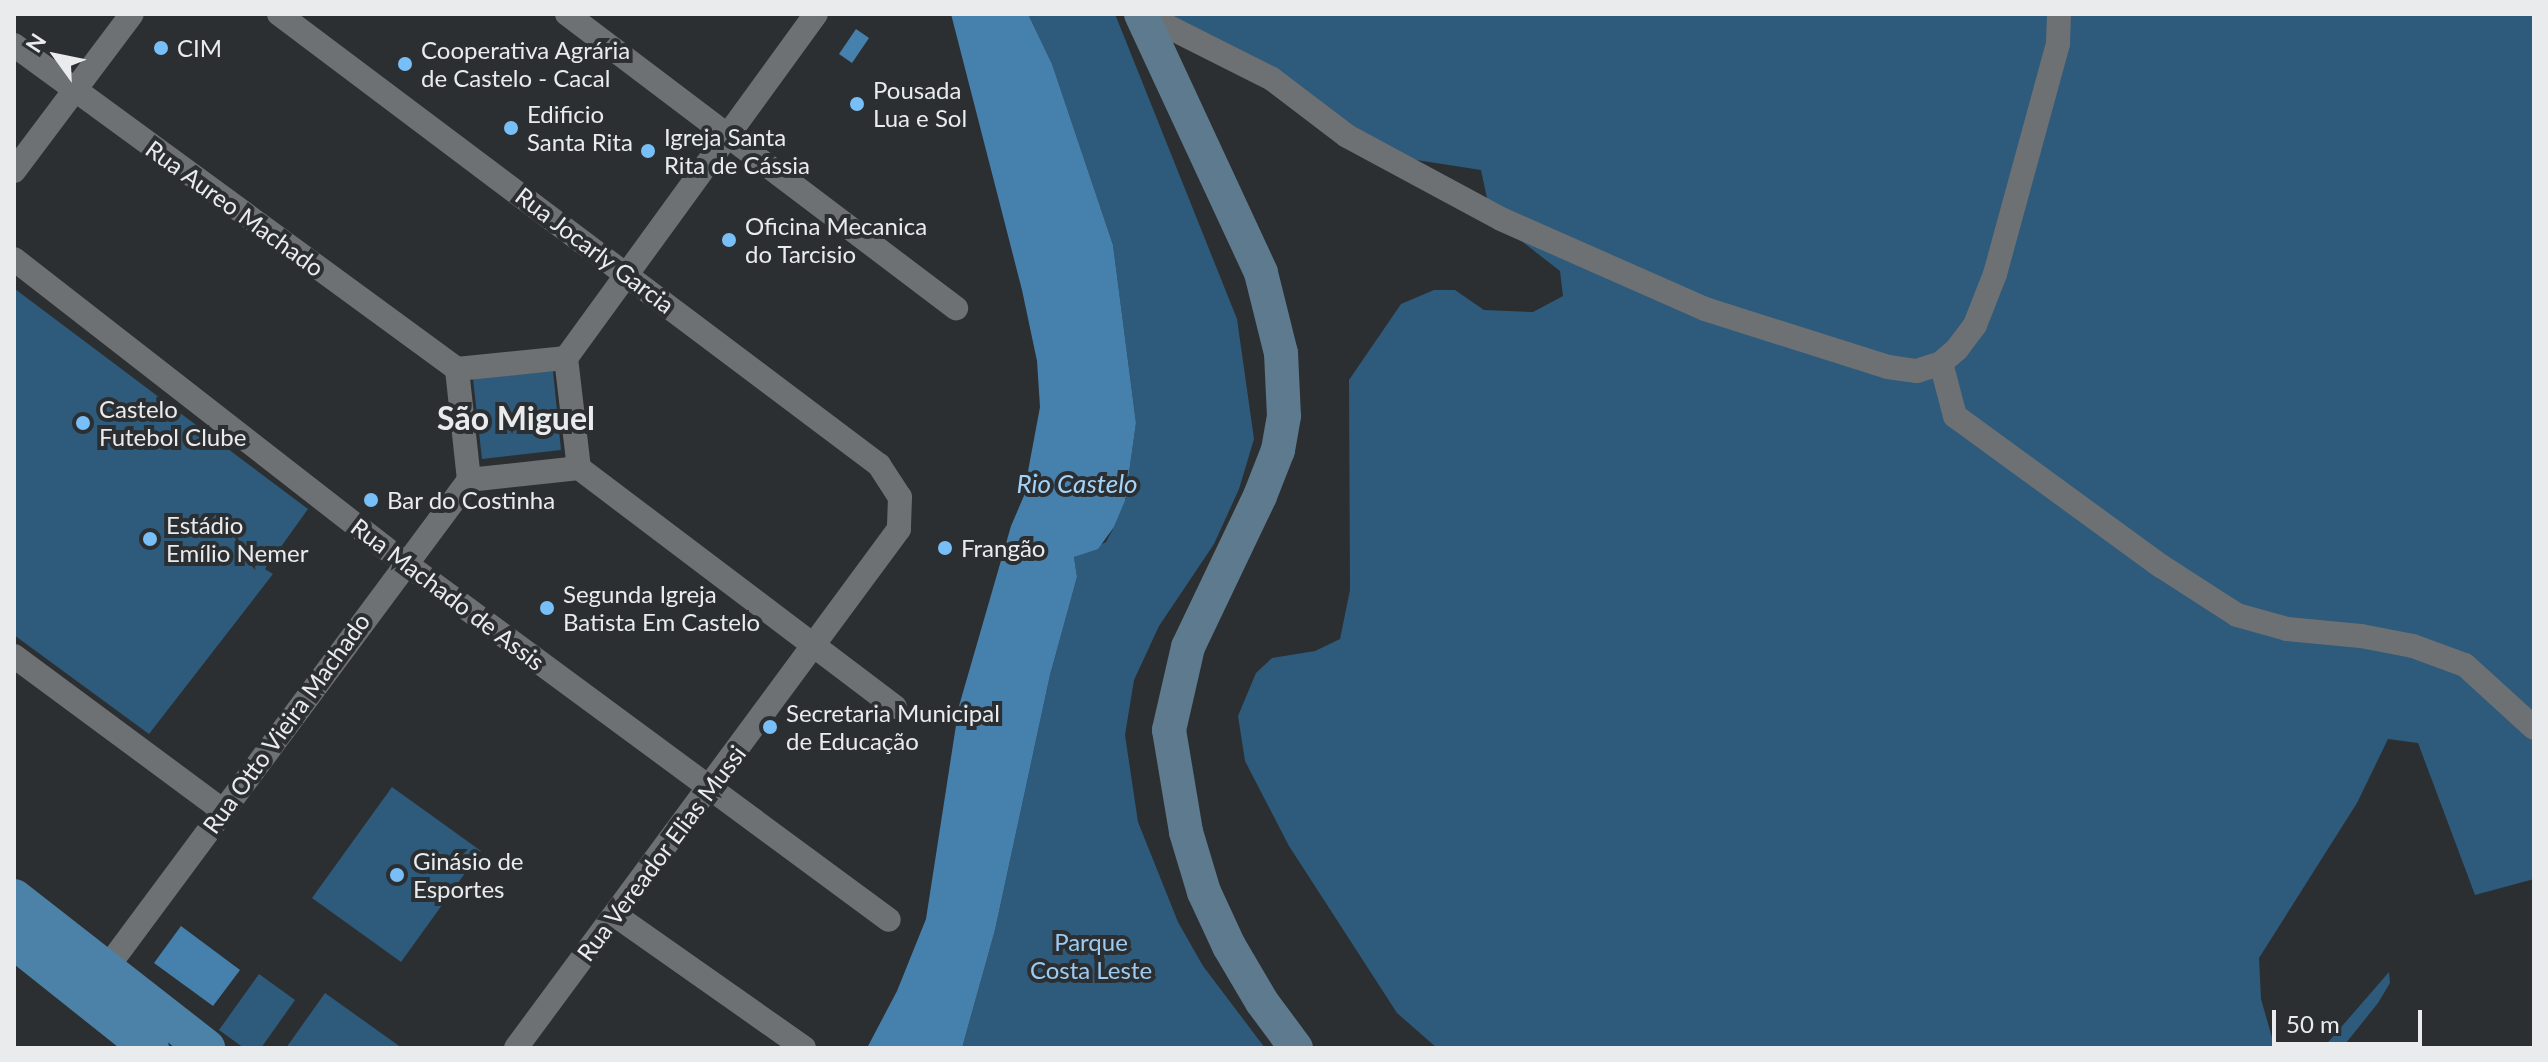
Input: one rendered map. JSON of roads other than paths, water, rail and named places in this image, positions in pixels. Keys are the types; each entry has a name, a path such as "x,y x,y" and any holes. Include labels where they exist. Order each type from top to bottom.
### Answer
{"main road":[{"path":"1142,14 1261,273 1281,353 1284,416 1278,450 1260,496 1188,647 1169,730 1186,832 1204,892 1229,946 1262,1002 1296,1048"},
{"path":"14,898 206,1048"},
{"path":"17,945 150,1048"}],"street":[{"path":"14,171 132,14"},
{"name":"Rua Jocarly Garcia","path":"279,14 879,465 900,497"},
{"path":"567,14 593,22 729,136 956,308"},
{"path":"579,468 566,358 816,14"},
{"path":"1142,14 1272,79 1347,136 1460,200 1616,272 1762,329 1888,367 1917,371 1941,363 1957,349 1975,325 1995,274 2058,43 2059,14"},
{"name":"Rua Aureo Machado","path":"14,45 457,369"},
{"name":"Rua Machado de Assis","path":"14,259 405,563 889,920"},
{"path":"566,358 457,369 469,480 579,468 895,707"},
{"path":"1941,363 1955,416 2161,566 2237,615 2287,629 2361,636 2413,646 2465,665 2534,728"},
{"name":"Rua Otto Vieira Machado","path":"106,969 469,480"},
{"name":"Rua Vereador Elias Mussi","path":"516,1048 899,529 900,497"},
{"path":"14,656 222,810"},
{"path":"615,915 804,1048"}],"water":[{"name":"Rio Castelo","path":"951,14 1028,14 1052,64 1113,245 1136,423 1125,501 1114,527 1098,549 1074,557 1077,577 1050,675 995,930 962,1048 867,1048 897,991 926,919 959,706 1011,526 1023,498 1040,407 1037,361 1022,290"},
{"path":"856,29 869,38 852,63 839,54"},
{"path":"181,926 240,970 213,1006 154,963"}],"place":[{"name":"CIM","path":"161,48"},
{"name":"Cooperativa Agrária de Castelo - Cacal","path":"405,64"},
{"name":"Pousada Lua e Sol","path":"857,104"},
{"name":"Edificio Santa Rita","path":"511,128"},
{"name":"Igreja Santa Rita de Cássia","path":"648,151"},
{"name":"Oficina Mecanica do Tarcisio","path":"729,240"},
{"name":"Castelo Futebol Clube","path":"83,423"},
{"name":"Bar do Costinha","path":"371,500"},
{"name":"Estádio Emílio Nemer","path":"150,539"},
{"name":"Frangão","path":"945,548"},
{"name":"Segunda Igreja Batista Em Castelo","path":"547,608"},
{"name":"Secretaria Municipal de Educação","path":"770,727"},
{"name":"Ginásio de Esportes","path":"397,875"}],"district":[{"name":"São Miguel","path":"516,418"}],"park label":[{"name":"Parque Costa Leste","path":"1091,956"}]}
